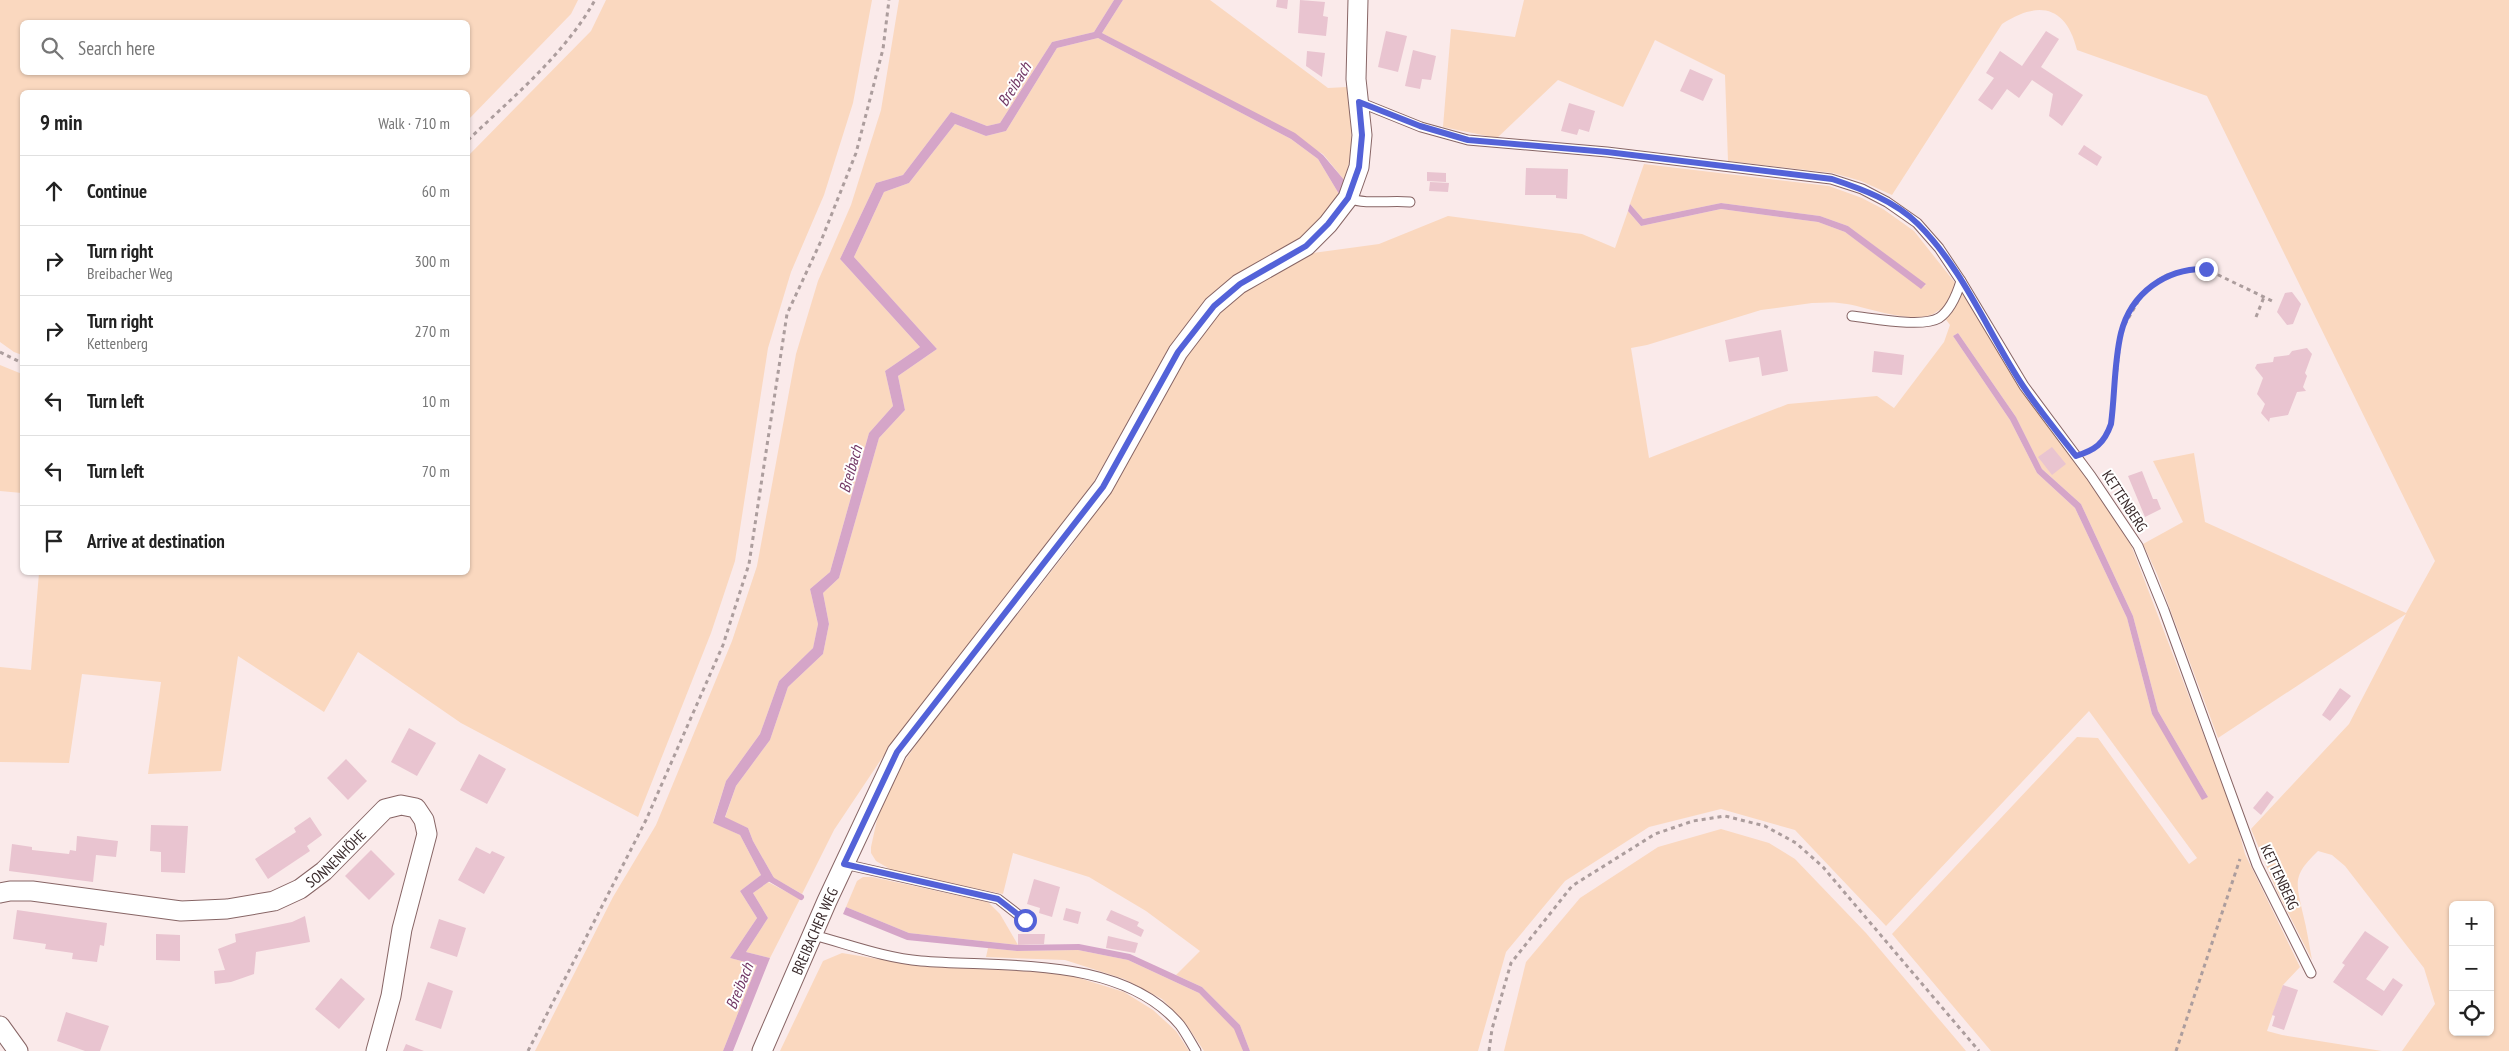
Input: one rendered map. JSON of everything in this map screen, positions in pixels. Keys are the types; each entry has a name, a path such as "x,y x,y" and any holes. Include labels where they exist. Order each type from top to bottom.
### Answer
{"street":[{"name":"BREIBACHER WEG","path":"762,1051 776,1014 897,752 1103,487 1178,352 1214,306 1240,284 1306,246 1328,224 1348,198 1359,167 1362,135 1356,31 1358,0"},
{"name":"SONNENHÖHE","path":"0,893 10,891 32,892 181,911 227,909 274,901 300,889 324,872 385,809 401,804 416,808 424,820 427,834 402,929 391,996 376,1051"},
{"path":"0,1026 18,1051"}],"lane":[{"name":"KETTENBERG","path":"1359,102 1420,126 1468,140 1607,152 1832,179 1862,189 1888,202 1917,223 1939,248 2024,386 2092,476 2138,546 2168,619 2257,865 2311,973"},
{"path":"1348,198 1355,201 1390,200 1410,202"},
{"path":"1852,316 1913,322 1938,318 1954,301 1961,281"},
{"path":"844,864 998,899 1025,920"},
{"path":"813,934 888,955 920,961 1080,972 1138,992 1158,1005 1180,1025 1196,1051"}],"path":[{"path":"470,138 542,67 581,24 594,0"},
{"path":"528,1051 646,820 723,644 749,564 787,314 821,241 856,153 883,49 889,0"},
{"path":"2076,456 2096,448 2107,435 2111,424 2121,331 2139,300 2155,282 2168,275 2191,269 2206,269 2272,301"},
{"path":"2256,317 2264,297"},
{"path":"0,352 20,362"},
{"path":"1489,1051 1492,1029 1511,963 1572,886 1655,834 1693,821 1726,816 1765,826 1796,843 1822,867 1979,1051"},
{"path":"2176,1051 2247,837"}],"shaded area":[{"path":"0,0 578,0 571,14 470,118 470,90 20,90 20,354 0,342"},
{"path":"606,0 872,0 853,103 824,195 791,272 768,348 735,561 711,633 638,817 461,723 358,652 324,712 238,656 221,771 148,774 161,682 82,674 69,763 0,762 0,667 31,670 39,575 470,575 470,154 591,31"},
{"path":"899,0 1114,0 1094,32 1052,42 1000,123 987,126 951,112 903,175 876,183 840,259 920,347 885,371 893,406 869,433 830,572 810,589 818,624 813,648 779,681 760,734 726,781 713,822 740,835 761,875 740,891 757,918 730,958 757,965 723,1051 535,1051 613,897 656,825 732,641 757,566 796,354 818,281 851,205 881,110"},
{"path":"1114,0 1123,0 1102,33 1295,133 1323,155 1345,181 1339,194 1318,159 1291,139 1098,38 1057,48 1006,131 986,136 955,124 909,183 884,192 854,257 937,349 898,376 905,410 879,438 839,578 823,593 829,624 823,654 788,687 770,740 736,786 725,817 748,828 753,841 774,878 753,893 768,918 746,952 770,958 733,1051 723,1051 757,965 730,958 757,918 740,891 761,875 740,835 713,823 726,781 760,734 779,681 813,648 818,624 810,589 830,572 869,433 893,406 885,371 920,347 840,259 876,183 903,175 951,112 987,126 1000,123 1052,42 1094,32"},
{"path":"1123,0 1210,0 1328,88 1347,87 1351,134 1350,157 1345,181 1323,154 1102,33"},
{"path":"1524,0 2509,0 2509,1051 2402,1051 2435,1004 2424,968 2345,866 2332,855 2318,851 2304,867 2298,880 2312,960 2276,889 2251,829 2349,724 2406,614 2218,738 2157,574 2143,544 2183,522 2153,461 2194,453 2205,522 2406,613 2435,561 2207,96 2077,50 2066,24 2058,16 2049,12 2039,10 2015,16 2002,24 1892,195 1861,181 1833,173 1728,161 1725,75 1655,40 1623,107 1558,80 1497,138 1443,127 1451,29 1515,37"},
{"path":"1098,38 1291,139 1318,159 1339,194 1321,220 1301,239 1171,349 1093,483 882,758 834,830 802,894 774,878 753,841 748,828 725,818 736,786 770,740 788,687 823,654 829,624 823,593 839,578 879,438 905,410 898,376 937,349 854,257 884,192 909,183 955,124 986,136 1006,131 1057,48"},
{"path":"1644,164 1829,186 1862,198 1883,209 1914,231 1964,294 2020,388 2087,478 2131,545 2235,817 2245,854 2300,967 2283,985 2267,1031 2382,1051 1991,1051 1892,934 2077,737 2098,738 2189,864 2197,858 2089,711 1886,926 1795,830 1721,809 1649,827 1565,881 1506,952 1478,1051 1250,1051 1240,1025 1202,987 1176,975 1200,951 1146,911 1089,877 1013,853 1003,894 895,872 876,861 871,853 871,847 880,806 899,769 922,736 1072,545 1109,491 1183,357 1222,310 1242,291 1313,253 1379,244 1448,216 1582,234 1615,248 1628,211 1641,226 1721,209 1818,222 1845,232 1921,288 1926,285 1848,226 1820,216 1721,203 1643,219 1630,204","holes":["1812,303 1839,303 1905,317 1930,315 1939,310 1950,325 1944,342 1894,408 1877,396 1788,404 1649,458 1631,348 1647,345 1761,310","1958,333 2016,417 2042,469 2081,504 2133,616 2158,711 2208,797 2152,714 2127,618 2075,508 2037,473 2010,420 1953,336"]},
{"path":"1721,203 1820,216 1848,226 1926,284 1921,289 1845,232 1818,222 1721,209 1641,226 1628,211 1630,204 1643,219"},
{"path":"1958,333 2016,417 2042,469 2081,504 2133,616 2158,711 2208,797 2202,800 2152,714 2127,618 2075,508 2037,473 2010,420 1953,336"},
{"path":"0,365 20,373 20,493 0,491"},
{"path":"1721,829 1769,843 1795,859 1866,933 1966,1051 1504,1051 1526,962 1580,898 1658,847"},
{"path":"863,877 872,877 988,902 1000,914 1018,945 909,933 846,907 857,881"},
{"path":"768,882 800,899 770,958 746,952 768,918 753,893"},
{"path":"846,907 909,933 1018,945 1079,944 1130,954 1202,987 1240,1025 1250,1051 1243,1051 1234,1029 1199,993 1128,960 1078,950 1017,951 907,940 843,914"},
{"path":"988,948 1017,951 1078,950 1128,960 1199,993 1235,1029 1243,1051 1204,1051 1186,1024 1162,999 1124,979 1065,960 986,957"},
{"path":"842,953 920,966 1063,973 1124,992 1153,1010 1176,1031 1189,1051 780,1051 823,961"}],"building":[{"path":"1277,0 1288,0 1287,9 1276,7"},
{"path":"1300,0 1325,2 1323,16 1328,17 1326,36 1298,33"},
{"path":"1386,31 1407,36 1398,72 1378,67"},
{"path":"2046,31 2059,39 2041,67 2083,95 2062,126 2049,116 2053,94 2032,80 2019,98 2007,89 1992,110 1978,100 1994,78 1986,73 2000,51 2022,66"},
{"path":"1413,50 1436,56 1431,80 1422,79 1420,89 1405,86"},
{"path":"1307,51 1325,53 1322,77 1306,66"},
{"path":"1690,69 1713,79 1703,101 1680,91"},
{"path":"1569,103 1595,111 1589,132 1579,129 1577,135 1561,131"},
{"path":"2084,145 2102,157 2097,166 2078,154"},
{"path":"1526,168 1568,169 1567,199 1556,198 1556,195 1525,195"},
{"path":"1427,172 1446,173 1446,182 1427,181"},
{"path":"1430,182 1449,183 1448,192 1429,191"},
{"path":"2292,292 2301,304 2293,324 2287,325 2277,312 2285,293"},
{"path":"1781,330 1788,371 1762,376 1759,357 1729,362 1725,340"},
{"path":"2307,348 2312,354 2305,373 2307,376 2303,387 2306,391 2297,392 2288,415 2270,418 2269,422 2261,413 2265,404 2257,394 2263,378 2255,368 2257,364 2273,362 2274,357 2289,355 2292,351"},
{"path":"1874,351 1904,355 1902,375 1872,372"},
{"path":"2052,447 2066,464 2052,475 2038,457"},
{"path":"2142,471 2153,499 2157,499 2161,509 2145,517 2128,476"},
{"path":"2340,688 2351,696 2330,721 2322,715"},
{"path":"409,728 436,743 417,776 391,762"},
{"path":"479,754 506,769 487,804 460,790"},
{"path":"346,759 367,781 348,800 327,778"},
{"path":"2267,791 2274,797 2261,815 2253,808"},
{"path":"310,817 322,835 307,846 310,851 268,879 255,859 296,832 294,828"},
{"path":"151,825 188,826 185,873 161,872 161,852 150,851"},
{"path":"77,836 118,841 116,857 96,855 93,882 9,871 12,844 32,847 32,850 69,854 70,850 76,851"},
{"path":"476,847 490,854 492,851 505,857 484,894 458,880"},
{"path":"371,850 395,874 369,900 345,876"},
{"path":"1034,879 1060,887 1052,917 1039,913 1040,908 1027,904"},
{"path":"1066,908 1081,912 1078,924 1063,920"},
{"path":"17,910 107,923 104,946 100,945 97,962 72,959 73,953 45,949 46,944 13,939"},
{"path":"1111,910 1139,922 1137,926 1144,930 1141,937 1106,920"},
{"path":"305,916 310,942 256,952 254,974 231,982 215,984 214,971 225,970 218,949 236,942 235,934 292,922"},
{"path":"439,919 466,928 457,957 430,948"},
{"path":"2365,931 2389,947 2366,979 2384,991 2393,978 2403,985 2382,1016 2333,982 2345,965 2342,963"},
{"path":"156,934 180,935 180,961 156,960"},
{"path":"1018,934 1045,934 1044,944 1018,945"},
{"path":"1108,936 1138,943 1135,953 1106,948"},
{"path":"341,978 365,999 339,1029 315,1009"},
{"path":"428,982 453,991 441,1029 415,1020"},
{"path":"2283,985 2298,990 2284,1030 2272,1026 2275,1016 2272,1015"},
{"path":"66,1012 109,1026 100,1051 85,1051 57,1041"},
{"path":"406,1044 424,1051 403,1051"}],"waterway":[{"path":"767,877 801,897"}],"route":[{"path":"1025,920 998,899 844,864 897,752 1103,487 1178,352 1214,306 1240,284 1306,246 1328,224 1348,198 1359,167 1362,135 1359,102 1420,126 1468,140 1495,144 1607,152 1832,179 1862,189 1888,202 1917,223 1939,248 2024,386 2076,456 2096,448 2107,435 2113,410 2117,355 2121,331 2130,312 2143,293 2155,282 2168,275 2191,269 2206,269"}],"water label":[{"name":"Breibach","path":"1014,84"},
{"name":"Breibach","path":"850,469"},
{"name":"Breibach","path":"739,986"}]}
